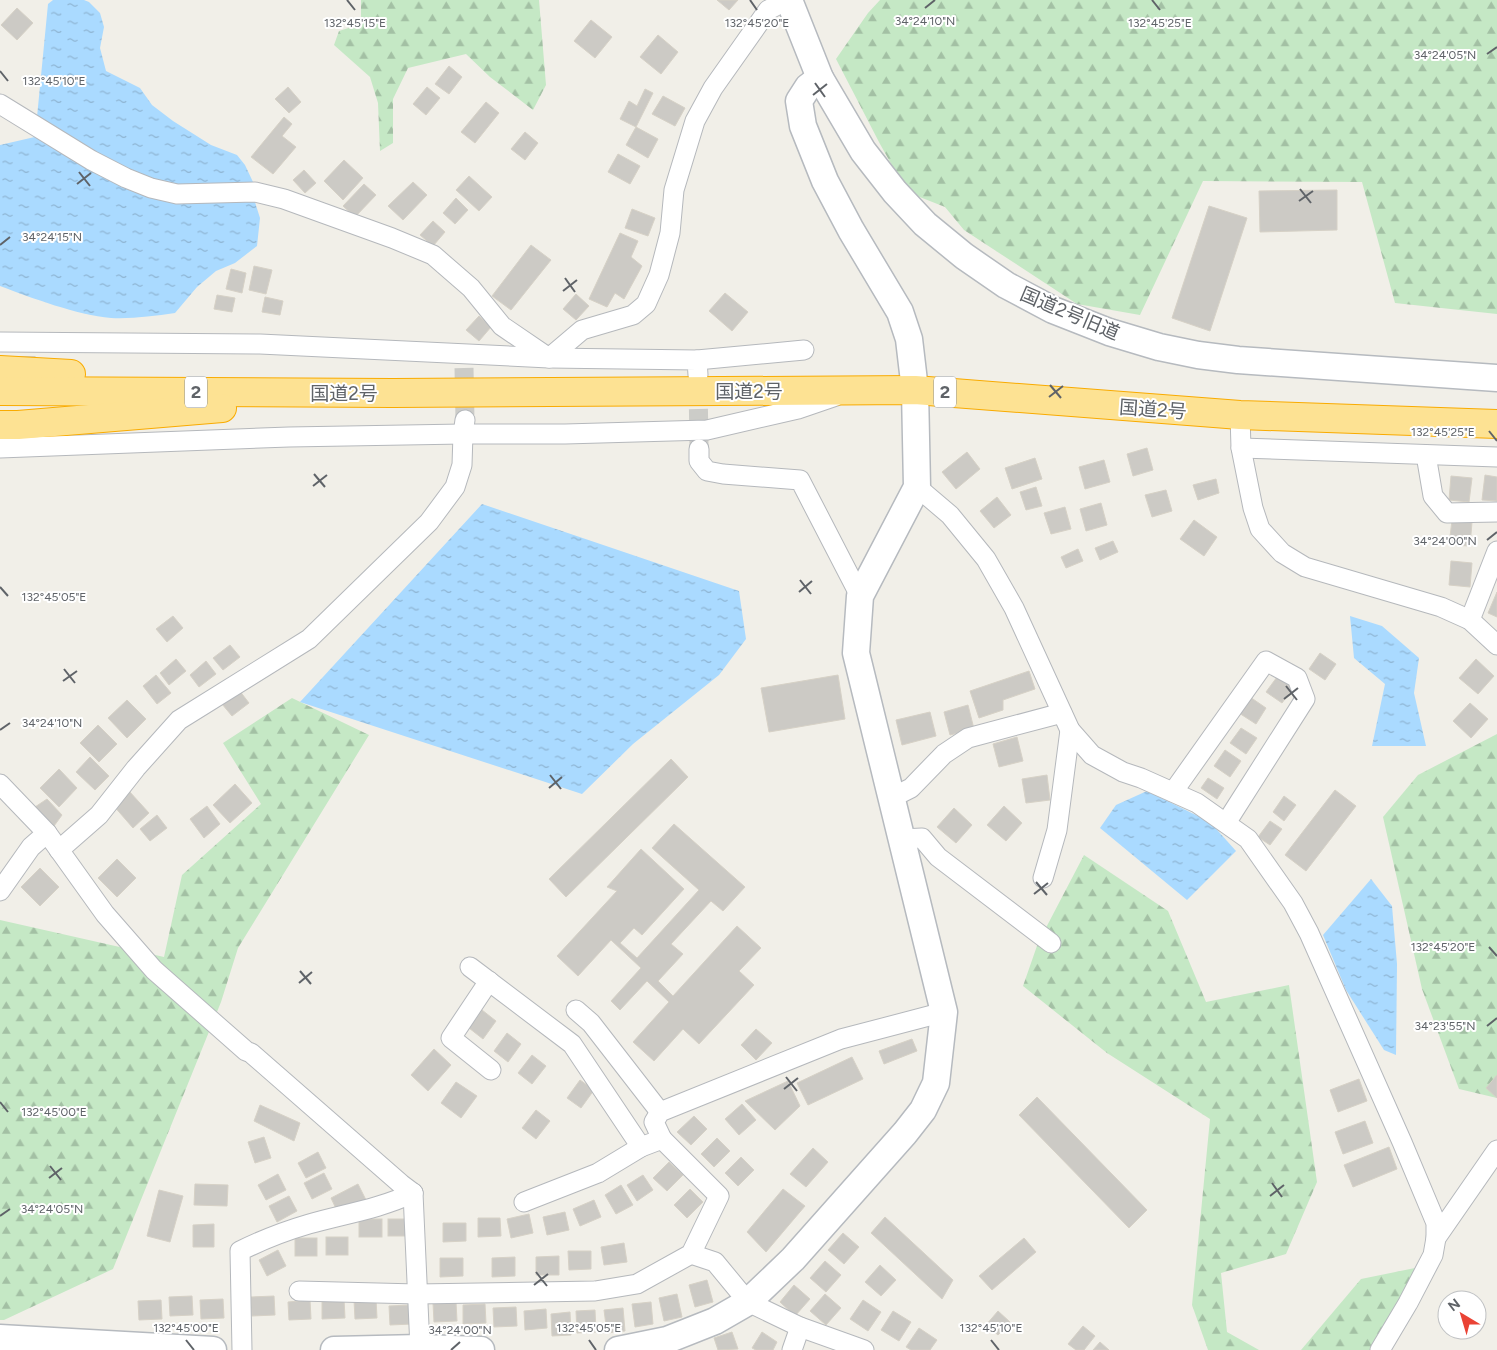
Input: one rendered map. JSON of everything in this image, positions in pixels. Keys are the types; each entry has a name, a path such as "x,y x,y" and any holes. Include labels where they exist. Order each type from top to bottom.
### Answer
{"highway":[{"path":"0,370 151,379 188,392"},
{"name":"国道2号","path":"0,391 393,393 915,390 1240,415 1497,424"},
{"path":"0,425 18,426 393,393"}],"street":[{"name":"国道2号旧道","path":"788,0 820,78 863,151 895,192 925,224 964,256 1006,285 1053,310 1109,332 1198,356 1497,378"},
{"path":"549,358 582,330 633,315 646,304 659,275 670,233 674,190 695,122 713,88 768,10 788,0"},
{"path":"618,1350 667,1340 715,1321 748,1302 793,1259 906,1134 923,1110 936,1083 944,1012 856,653 860,596 917,487 915,390 909,339 900,312 851,230 825,180 803,126 799,101 808,87 820,78"},
{"path":"0,104 91,160 126,178 151,188 178,194 255,192 284,199 433,255 471,288 502,326 549,358"},
{"path":"0,342 26,349 260,344 464,361 549,358 698,367 804,350"},
{"path":"0,448 26,441 289,437 464,427 565,434 706,430 798,409 849,391"},
{"path":"1240,415 1241,448 1253,508 1260,529 1282,553 1305,567 1441,607 1470,620 1497,644"},
{"path":"60,850 99,815 136,768 179,720 309,639 429,522 455,487 462,465 464,427"},
{"path":"1241,448 1497,457"},
{"path":"699,449 700,460 706,472 800,480 860,596"},
{"path":"1426,455 1433,496 1446,513 1497,512"},
{"path":"917,487 950,515 986,559 1014,608 1070,730 1092,755 1123,772 1198,802 1248,839 1293,902 1310,933 1436,1223 1433,1254 1408,1304 1380,1350"},
{"path":"1470,620 1497,552"},
{"path":"1173,792 1266,661 1297,678 1306,699 1226,823"},
{"path":"891,798 911,788 944,754 968,738 1062,713"},
{"path":"1043,878 1057,830 1070,730"},
{"path":"0,784 47,833 105,914 154,970 401,1184 413,1192"},
{"path":"0,891 31,847 47,833"},
{"path":"902,839 922,838 938,857 1051,943"},
{"path":"470,967 572,1044 641,1147"},
{"path":"489,981 450,1038 491,1070"},
{"path":"576,1010 591,1023 660,1112"},
{"path":"299,1291 417,1294 595,1291 637,1284 691,1254 719,1196 662,1139 654,1122 660,1112 841,1039 944,1012"},
{"path":"524,1202 598,1172 641,1147 662,1139"},
{"path":"1436,1238 1497,1150"},
{"path":"413,1192 420,1348"},
{"path":"242,1350 240,1251 270,1236 308,1224 367,1211 413,1192"},
{"path":"691,1254 715,1262 748,1302 800,1327 864,1350"},
{"path":"792,1350 800,1327"},
{"path":"7,1342 212,1350"},
{"path":"334,1350 420,1348 480,1350"}],"green space":[{"path":"361,0 539,0 546,85 533,110 490,77 466,54 408,68 393,99 393,143 380,151 378,103 370,77 334,45 339,31 361,24"},
{"path":"880,0 1497,0 1497,314 1395,303 1362,182 1203,181 1140,315 1077,304 964,230 945,207 907,192 836,59 868,13"},
{"path":"292,698 369,735 238,948 221,1002 113,1269 4,1320 0,1320 0,920 164,957 182,875 261,804 223,743"},
{"path":"1497,734 1497,1098 1459,1089 1422,989 1383,817 1418,775"},
{"path":"1084,855 1168,911 1206,1002 1289,985 1317,1182 1286,1254 1221,1273 1227,1332 1259,1350 1208,1350 1192,1305 1210,1119 1107,1053 1023,986 1038,943"},
{"path":"1415,1268 1377,1350 1301,1350 1361,1279"}],"water":[{"path":"53,0 84,0 89,2 100,13 104,27 100,48 106,71 140,88 152,105 173,121 211,145 237,155 245,165 253,182 180,186 143,178 105,160 37,117 48,4"},
{"path":"39,136 159,196 211,203 254,199 260,218 257,246 235,263 216,271 197,287 175,313 127,318 98,316 55,305 0,286 0,145"},
{"path":"482,504 739,591 746,639 719,675 633,744 582,794 300,702"},
{"path":"1350,616 1382,626 1419,658 1414,693 1426,746 1372,746 1385,684 1354,658"},
{"path":"1147,791 1210,822 1236,851 1187,900 1100,828 1116,805"},
{"path":"1371,879 1392,906 1397,964 1396,1055 1384,1050 1346,990 1323,935"}],"building":[{"path":"717,0 738,0 729,10"},
{"path":"17,8 33,23 17,40 1,25"},
{"path":"591,20 612,37 595,58 574,41"},
{"path":"658,35 678,52 661,74 640,57"},
{"path":"449,66 462,77 449,94 435,84"},
{"path":"288,87 301,102 289,113 275,99"},
{"path":"427,87 440,98 426,115 413,104"},
{"path":"645,89 653,93 636,127 620,119 629,101 637,106"},
{"path":"663,96 685,108 675,126 652,114"},
{"path":"486,102 499,113 475,143 461,132"},
{"path":"284,117 292,124 282,136 296,147 273,174 251,157"},
{"path":"636,127 658,139 648,158 626,145"},
{"path":"525,132 538,143 525,160 511,149"},
{"path":"618,154 640,166 630,184 608,172"},
{"path":"344,160 363,178 343,200 324,181"},
{"path":"304,170 316,183 305,193 293,180"},
{"path":"469,176 492,197 479,211 456,190"},
{"path":"413,182 427,195 403,220 388,206"},
{"path":"364,184 376,195 355,217 343,206"},
{"path":"1337,190 1337,230 1260,232 1259,191"},
{"path":"456,198 468,210 455,224 443,213"},
{"path":"1209,206 1247,218 1210,331 1172,318"},
{"path":"632,209 655,218 648,236 625,228"},
{"path":"433,221 445,232 433,246 420,235"},
{"path":"620,233 638,241 631,257 642,266 624,299 615,293 607,307 589,299"},
{"path":"531,245 551,260 511,310 492,296"},
{"path":"254,266 272,270 266,294 249,290"},
{"path":"231,269 246,273 242,293 226,289"},
{"path":"725,293 748,312 732,331 709,311"},
{"path":"576,294 589,306 576,320 563,309"},
{"path":"217,295 235,298 232,312 214,309"},
{"path":"265,297 283,301 280,315 262,312"},
{"path":"479,316 491,327 479,341 466,330"},
{"path":"1147,448 1153,470 1133,476 1127,454"},
{"path":"967,452 980,469 956,489 942,472"},
{"path":"1035,458 1042,479 1012,489 1005,468"},
{"path":"1104,460 1110,482 1085,489 1079,467"},
{"path":"1485,475 1497,477 1497,501 1482,500"},
{"path":"1451,476 1472,478 1469,502 1449,500"},
{"path":"1216,479 1219,493 1198,500 1193,485"},
{"path":"1036,487 1042,506 1026,510 1020,492"},
{"path":"1166,490 1172,511 1152,517 1145,495"},
{"path":"997,497 1011,515 994,528 980,511"},
{"path":"1101,503 1107,525 1086,531 1080,509"},
{"path":"1065,507 1071,529 1051,534 1044,513"},
{"path":"1194,520 1217,537 1204,556 1180,539"},
{"path":"1452,520 1472,522 1470,546 1449,545"},
{"path":"1113,541 1118,552 1100,560 1095,548"},
{"path":"1078,549 1083,561 1066,568 1061,557"},
{"path":"1451,561 1472,563 1470,587 1449,585"},
{"path":"1497,592 1497,617 1488,613"},
{"path":"173,616 183,628 167,642 156,629"},
{"path":"230,645 240,657 223,670 213,658"},
{"path":"1320,653 1336,664 1325,680 1309,669"},
{"path":"176,659 186,671 169,685 160,673"},
{"path":"1476,659 1494,676 1478,694 1459,678"},
{"path":"206,661 216,674 199,687 190,675"},
{"path":"1029,671 1035,689 1003,700 1003,710 979,718 970,691"},
{"path":"156,675 171,693 157,704 143,686"},
{"path":"838,675 845,719 769,732 761,688"},
{"path":"1277,677 1293,688 1282,703 1266,692"},
{"path":"239,690 249,703 232,716 222,704"},
{"path":"1250,697 1266,708 1256,724 1239,713"},
{"path":"127,700 146,719 127,738 108,718"},
{"path":"1470,703 1488,719 1471,738 1453,721"},
{"path":"968,705 974,729 950,735 944,712"},
{"path":"930,712 936,736 902,745 896,720"},
{"path":"98,725 117,744 99,762 80,743"},
{"path":"1241,728 1257,738 1246,754 1230,743"},
{"path":"1017,737 1023,761 999,767 993,744"},
{"path":"1225,750 1241,761 1230,777 1214,766"},
{"path":"90,757 109,776 95,790 76,772"},
{"path":"671,759 688,777 566,897 549,879"},
{"path":"59,769 77,788 59,807 40,788"},
{"path":"1047,775 1050,800 1026,803 1022,779"},
{"path":"1208,778 1224,788 1217,799 1201,788"},
{"path":"235,784 252,803 230,823 213,805"},
{"path":"1335,790 1356,806 1306,871 1285,855"},
{"path":"129,791 149,813 133,828 113,805"},
{"path":"1284,796 1296,805 1284,821 1273,812"},
{"path":"47,799 62,815 54,826 35,807"},
{"path":"207,806 220,824 204,838 190,819"},
{"path":"1004,806 1022,823 1006,841 987,825"},
{"path":"954,808 972,825 956,843 937,827"},
{"path":"157,815 167,828 150,841 140,829"},
{"path":"1270,821 1282,829 1270,845 1258,837"},
{"path":"674,824 745,887 723,911 711,901 671,944 683,954 658,981 673,996 737,926 761,948 739,971 754,985 699,1044 683,1029 654,1061 633,1042 669,1002 647,981 620,1010 611,1001 641,968 611,940 578,976 557,956 617,891 607,887 641,849 684,889 642,935 634,928 620,943 637,958 699,890 652,848"},
{"path":"117,859 136,878 117,897 98,878"},
{"path":"40,868 59,887 40,906 21,887"},
{"path":"482,1010 496,1021 483,1039 469,1028"},
{"path":"756,1029 772,1043 756,1060 741,1045"},
{"path":"507,1033 521,1044 508,1062 494,1051"},
{"path":"912,1039 917,1051 884,1064 879,1051"},
{"path":"434,1049 451,1065 428,1091 411,1075"},
{"path":"532,1055 546,1066 532,1084 518,1073"},
{"path":"852,1057 863,1079 808,1105 797,1083"},
{"path":"1497,1075 1497,1098 1486,1088"},
{"path":"1359,1079 1367,1101 1338,1112 1330,1090"},
{"path":"580,1080 594,1090 581,1108 567,1098"},
{"path":"788,1081 800,1106 775,1130 745,1101"},
{"path":"456,1082 477,1096 461,1118 441,1103"},
{"path":"1037,1097 1147,1210 1129,1228 1019,1115"},
{"path":"742,1104 756,1120 739,1135 725,1119"},
{"path":"260,1105 300,1123 294,1141 254,1121"},
{"path":"536,1110 550,1121 536,1139 522,1128"},
{"path":"694,1116 707,1129 691,1145 677,1132"},
{"path":"1365,1121 1373,1143 1343,1154 1335,1132"},
{"path":"264,1137 271,1158 255,1163 248,1142"},
{"path":"717,1138 730,1151 714,1167 701,1154"},
{"path":"1389,1147 1397,1169 1353,1187 1344,1165"},
{"path":"813,1148 828,1162 806,1187 790,1174"},
{"path":"318,1152 326,1168 306,1178 298,1163"},
{"path":"741,1157 754,1170 738,1186 725,1173"},
{"path":"669,1162 683,1175 667,1191 653,1178"},
{"path":"324,1173 332,1189 312,1199 304,1183"},
{"path":"278,1174 286,1190 266,1200 258,1185"},
{"path":"643,1175 653,1190 637,1201 627,1185"},
{"path":"195,1184 228,1185 227,1206 194,1205"},
{"path":"358,1184 366,1200 339,1215 331,1198"},
{"path":"621,1185 633,1205 616,1214 605,1195"},
{"path":"690,1189 703,1202 687,1218 674,1205"},
{"path":"783,1189 805,1206 766,1252 747,1232"},
{"path":"159,1190 183,1196 170,1242 147,1236"},
{"path":"289,1196 297,1211 277,1222 269,1206"},
{"path":"594,1200 601,1217 580,1226 573,1209"},
{"path":"565,1212 569,1230 547,1235 543,1217"},
{"path":"529,1214 533,1233 511,1238 507,1219"},
{"path":"885,1217 953,1280 942,1299 871,1233"},
{"path":"478,1218 500,1218 501,1236 478,1237"},
{"path":"359,1219 382,1219 382,1237 359,1237"},
{"path":"388,1219 411,1219 411,1236 388,1236"},
{"path":"443,1223 466,1223 466,1241 443,1242"},
{"path":"214,1224 214,1247 193,1247 193,1225"},
{"path":"843,1233 859,1247 844,1264 828,1250"},
{"path":"326,1237 348,1237 348,1255 326,1255"},
{"path":"295,1238 317,1238 317,1256 295,1256"},
{"path":"1024,1238 1036,1252 992,1290 979,1276"},
{"path":"624,1243 627,1262 604,1265 601,1247"},
{"path":"278,1250 286,1266 267,1276 259,1260"},
{"path":"568,1251 591,1251 591,1269 569,1270"},
{"path":"559,1256 559,1275 536,1275 536,1257"},
{"path":"515,1257 515,1276 492,1277 492,1258"},
{"path":"440,1258 463,1258 463,1276 440,1277"},
{"path":"825,1261 841,1275 826,1292 810,1278"},
{"path":"880,1265 896,1280 881,1296 865,1282"},
{"path":"707,1280 713,1302 695,1307 689,1285"},
{"path":"794,1285 810,1299 795,1316 780,1302"},
{"path":"677,1294 682,1317 664,1321 659,1298"},
{"path":"825,1294 841,1308 826,1325 810,1311"},
{"path":"192,1296 193,1315 170,1316 169,1297"},
{"path":"274,1296 275,1315 252,1316 251,1297"},
{"path":"223,1299 224,1318 201,1319 200,1300"},
{"path":"344,1299 345,1318 322,1319 322,1300"},
{"path":"376,1299 377,1318 355,1319 354,1300"},
{"path":"161,1300 162,1319 139,1320 138,1301"},
{"path":"310,1300 311,1319 289,1320 288,1302"},
{"path":"863,1300 881,1312 868,1331 850,1319"},
{"path":"456,1302 457,1321 434,1322 433,1303"},
{"path":"651,1302 653,1324 635,1327 632,1304"},
{"path":"485,1304 486,1323 463,1324 463,1305"},
{"path":"411,1305 412,1324 390,1325 389,1306"},
{"path":"516,1307 517,1326 494,1327 493,1308"},
{"path":"623,1308 625,1331 607,1333 604,1310"},
{"path":"546,1309 547,1328 525,1330 524,1311"},
{"path":"595,1310 596,1332 577,1333 576,1311"},
{"path":"893,1311 911,1322 899,1341 881,1330"},
{"path":"998,1311 1010,1322 998,1335 986,1325"},
{"path":"570,1312 571,1335 552,1336 551,1314"},
{"path":"1083,1326 1095,1336 1084,1350 1076,1350 1068,1344"},
{"path":"919,1328 937,1340 930,1350 911,1350 906,1347"},
{"path":"732,1332 738,1349 718,1350 714,1338"},
{"path":"762,1332 777,1342 773,1350 756,1350 752,1348"},
{"path":"1100,1342 1109,1350 1093,1350"}],"tunnel":[{"path":"26,356 26,435"},
{"path":"464,368 465,420"},
{"path":"698,381 699,446"}]}
